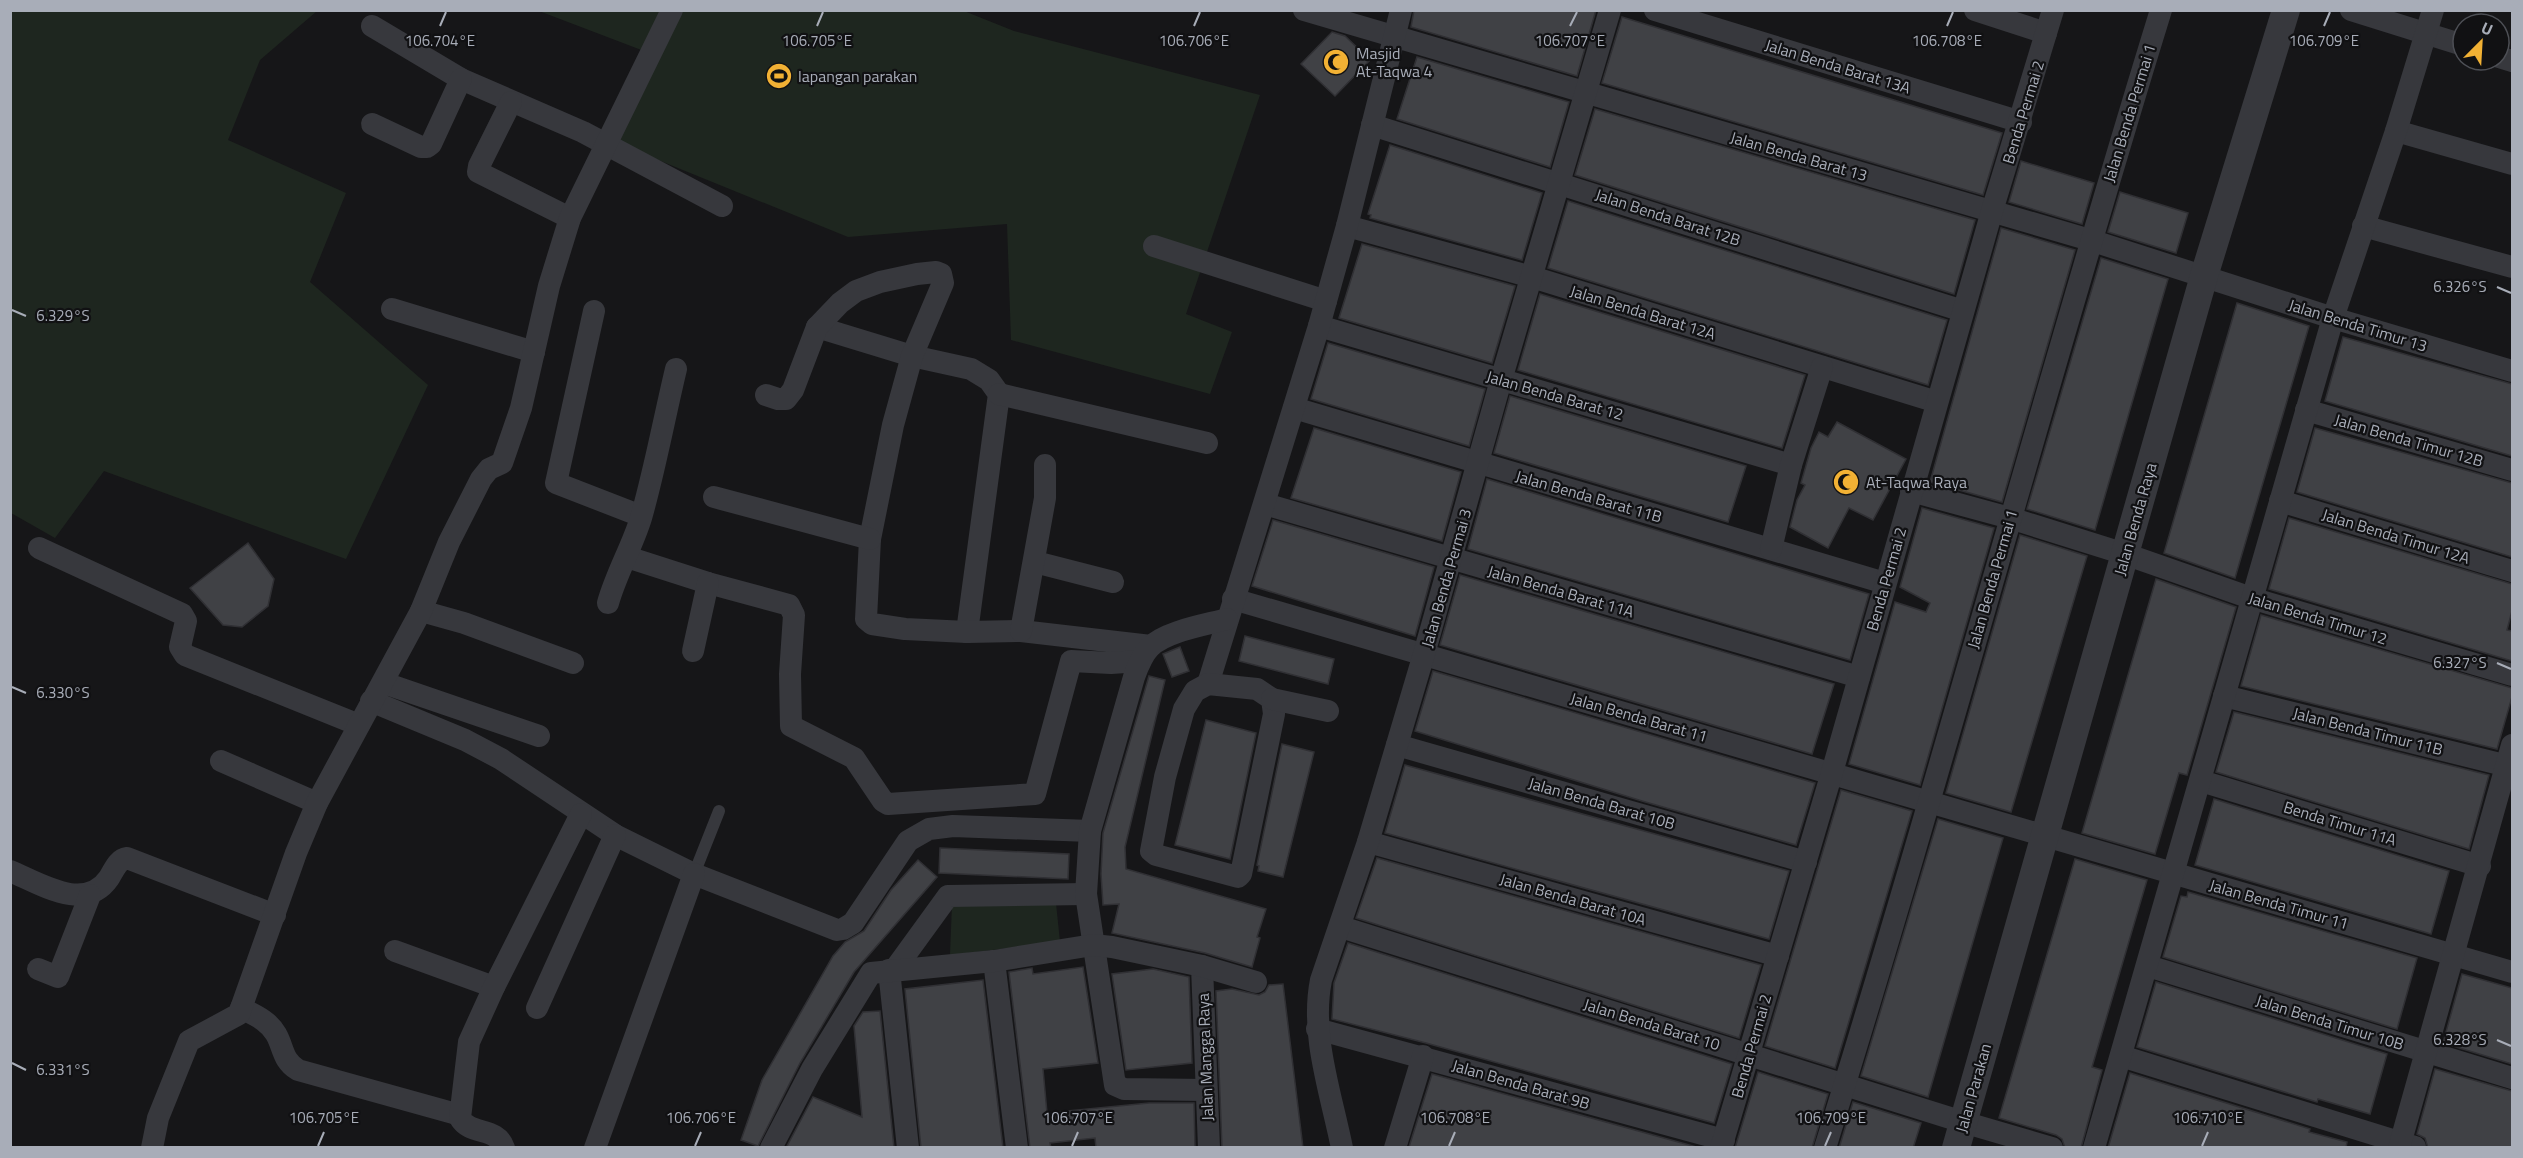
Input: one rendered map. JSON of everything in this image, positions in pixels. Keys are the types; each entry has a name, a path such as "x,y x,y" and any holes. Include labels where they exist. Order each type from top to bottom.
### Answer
{"street":[{"path":"152,1148 158,1118 189,1041 235,1017 241,1008 296,853 317,803 421,611 449,542 481,478 489,469 502,463 521,408 549,286 570,218 672,10"},
{"name":"Jalan Benda Barat 13","path":"1304,10 2090,240 2204,276"},
{"path":"1208,684 1319,326 1347,226 1401,10"},
{"name":"Jalan Benda Permai 3","path":"1342,1148 1317,1029 1317,1000 1321,980 1341,927 1397,745 1610,10"},
{"name":"Jalan Benda Barat 13A","path":"1655,10 2021,122"},
{"path":"1975,10 2046,33"},
{"name":"Benda Permai 2","path":"1723,1144 1832,774 1963,311 2053,10"},
{"name":"Jalan Benda Permai 1","path":"1825,1148 1928,802 2090,240 2161,10"},
{"name":"Jalan Benda Raya","path":"1989,1028 2204,276 2286,10"},
{"path":"2351,10 2451,41"},
{"path":"2094,1148 2333,318 2396,131 2433,10"},
{"path":"372,26 461,79 605,144 722,206"},
{"path":"372,124 421,147 427,147 431,144 461,79"},
{"path":"511,102 478,172 570,218"},
{"name":"Jalan Benda Barat 12B","path":"1372,125 1963,311"},
{"path":"2396,131 2512,164"},
{"name":"Jalan Benda Barat 12A","path":"1347,226 1532,278 1937,402"},
{"path":"2363,226 2512,267"},
{"path":"1154,246 1326,301"},
{"path":"766,395 782,400 790,395 817,327 840,303 856,291 880,282 936,272 941,274 943,283 912,356 893,425 870,539 865,615 868,622 905,629 1021,632 1145,653"},
{"name":"Jalan Benda Timur 13","path":"2204,276 2333,318 2512,371"},
{"path":"392,309 534,352"},
{"path":"594,311 556,483 641,516"},
{"name":"Jalan Benda Barat 12","path":"1319,326 1791,465"},
{"path":"817,327 912,356 977,371 989,380 999,394 1207,443"},
{"path":"1771,549 1791,465 1822,367"},
{"path":"608,603 641,516 676,369"},
{"path":"967,632 999,394"},
{"name":"Jalan Benda Barat 11B","path":"1294,408 1885,583"},
{"name":"Jalan Benda Timur 12B","path":"2306,410 2512,470"},
{"path":"1021,632 1045,498 1045,465"},
{"path":"1911,491 2010,518 2125,554"},
{"path":"714,497 870,539"},
{"name":"Jalan Benda Timur 12A","path":"2280,501 2512,571"},
{"name":"Jalan Benda Barat 11A","path":"1265,504 1451,560 1859,676"},
{"path":"39,548 182,614 186,621 180,647 185,655 359,725"},
{"name":"Jalan Benda Timur 12","path":"2125,554 2251,598 2512,675"},
{"path":"627,557 708,583 789,605 794,615 790,674 791,726 854,758 883,801 888,804 1035,794 1071,661 1112,663 1145,653 1183,631 1230,609"},
{"path":"1035,562 1113,582"},
{"path":"693,651 708,583"},
{"name":"Jalan Benda Barat 11","path":"1230,609 1424,654 2045,836"},
{"path":"421,611 464,623 573,663"},
{"path":"1145,653 1134,676 1090,831 1086,894 1093,945 1115,1085 1124,1089 1206,1090"},
{"path":"1272,699 1274,714 1241,874 1238,877 1156,855 1151,851 1166,777 1184,709 1195,691 1208,684 1257,688 1272,699 1328,711"},
{"path":"377,692 539,736"},
{"path":"377,692 501,759 615,835 694,874 832,928 843,929 853,923 908,841 919,833 953,826 1090,831"},
{"name":"Jalan Benda Timur 11B","path":"2224,696 2510,759"},
{"name":"Jalan Benda Barat 10B","path":"1397,745 1806,862"},
{"path":"2121,1056 2405,1146 2452,954 2510,759"},
{"path":"221,760 317,803"},
{"name":"Benda Timur 11A","path":"2201,781 2480,866"},
{"path":"504,1148 502,1141 494,1134 468,1127 461,1121 469,1042 494,987 581,814"},
{"path":"537,1008 615,835"},
{"name":"Jalan Benda Timur 11","path":"2045,836 2512,972"},
{"name":"Jalan Benda Barat 10A","path":"1368,842 1778,956"},
{"path":"10,871 56,890 77,896 90,895 98,891 120,860 127,858 275,915"},
{"path":"595,1148 694,874"},
{"path":"771,1148 812,1069 867,976 871,973 892,969 948,896 1086,894"},
{"path":"38,969 58,977 90,895"},
{"name":"Jalan Benda Barat 10","path":"1341,927 1844,1085 1960,1135 2052,1148"},
{"name":"Jalan Mangga Raya","path":"892,969 994,960 1093,945 1202,966 1256,982"},
{"path":"395,951 494,987"},
{"path":"994,960 1017,1148"},
{"name":"Jalan Mangga Raya","path":"1202,966 1209,1148"},
{"name":"Jalan Benda Timur 10B","path":"2148,966 2512,1077"},
{"path":"892,969 908,1148"},
{"path":"241,1008 263,1019 272,1027 285,1060 298,1070 460,1115"},
{"name":"Jalan Parakan","path":"1960,1135 1989,1028"},
{"name":"Jalan Benda Barat 9B","path":"1317,1029 1423,1056 1723,1144"},
{"path":"1395,1148 1423,1056"}],"lane":[{"path":"694,874 719,811"}],"shaded area":[{"path":"10,11 317,11 260,60 228,140 346,193 310,282 428,385 346,559 104,471 55,538 11,513"},
{"path":"539,11 964,11 1014,31 1260,95 1186,314 1232,332 1210,394 1011,340 1007,224 848,237 614,142 644,51"},
{"path":"1056,903 1060,942 950,955 952,904"}],"building":[{"path":"1414,10 1596,10 1577,76 1411,27"},
{"path":"1622,17 2002,133 1983,195 1602,83"},
{"name":"Masjid At-Taqwa 4","path":"1332,32 1345,36 1370,60 1335,96 1301,64"},
{"path":"1417,57 1569,102 1550,167 1397,119"},
{"path":"1595,109 1975,220 1954,294 1575,175"},
{"path":"1390,145 1542,193 1522,260 1370,218 1371,215 1368,214"},
{"path":"2021,161 2094,183 2082,224 2009,202"},
{"path":"2120,192 2188,213 2176,253 2108,232"},
{"path":"1568,201 1947,320 1928,385 1548,268"},
{"path":"2001,228 2075,250 2002,502 1930,482"},
{"path":"1362,244 1515,286 1492,363 1339,318"},
{"path":"2101,258 2168,279 2095,530 2027,509"},
{"path":"1540,294 1805,375 1782,448 1518,370"},
{"path":"2237,303 2309,326 2235,578 2164,553"},
{"path":"2343,337 2512,384 2512,456 2325,401"},
{"path":"1328,343 1485,389 1469,446 1311,399"},
{"path":"1510,396 1746,466 1728,522 1494,453"},
{"name":"At-Taqwa Raya","path":"1837,422 1906,459 1873,520 1849,508 1828,548 1790,527 1797,500 1805,485 1801,483 1811,448 1819,432 1828,437"},
{"path":"1314,428 1461,472 1442,541 1291,498"},
{"path":"2315,428 2512,483 2512,557 2297,492"},
{"path":"1487,479 1869,594 1850,660 1468,549"},
{"path":"1922,508 1994,528 1920,785 1849,764 1895,602 1926,612 1930,603 1900,587"},
{"path":"2289,518 2512,584 2512,611 2507,630 2512,631 2512,661 2269,589"},
{"path":"1273,520 1434,567 1415,636 1252,586"},
{"path":"2020,535 2087,556 2011,812 1946,793"},
{"path":"248,543 274,579 268,606 242,627 223,625 190,588"},
{"path":"1460,575 1834,684 1812,754 1440,645"},
{"path":"2156,579 2236,607 2187,775 2179,773 2155,854 2082,833"},
{"path":"2261,615 2512,688 2512,697 2497,749 2241,686"},
{"path":"1245,636 1334,659 1328,684 1239,661"},
{"path":"1180,647 1189,671 1172,677 1163,654"},
{"path":"1433,671 1815,783 1796,845 1642,801 1415,731"},
{"path":"1149,676 1165,680 1125,847 1126,869 1266,909 1257,937 1260,938 1252,967 1205,953 1112,933 1119,904 1103,905 1101,874 1103,833"},
{"path":"2234,712 2489,775 2469,849 2216,772"},
{"path":"1206,720 1256,733 1230,859 1175,845"},
{"path":"1282,744 1314,752 1283,877 1258,871 1259,866 1257,865"},
{"path":"1405,765 1789,871 1769,939 1385,833"},
{"path":"1841,790 1912,811 1835,1068 1765,1046"},
{"path":"2214,799 2449,871 2431,934 2195,865"},
{"path":"1938,819 2003,838 1928,1097 1861,1076"},
{"path":"940,848 1069,854 1068,879 939,873"},
{"path":"1377,858 1761,965 1739,1038 1356,918"},
{"path":"2075,859 2147,880 2092,1067 2102,1070 2081,1148 2065,1148 2062,1139 2056,1135 1999,1118"},
{"path":"918,860 937,877 854,972 800,1063 758,1146 741,1140 762,1080 833,956 845,942 864,931 891,890"},
{"path":"2188,892 2417,958 2397,1029 2163,957 2181,896 2187,897"},
{"path":"1348,943 1732,1064 1714,1123 1332,1019 1334,983"},
{"path":"1083,967 1098,1063 1043,1069 1047,1113 1149,1103 1194,1103 1195,1148 1096,1148 1095,1138 1050,1143 1051,1148 1030,1148 1009,972 1032,968 1033,974"},
{"path":"1153,969 1189,977 1192,1063 1126,1070 1112,974"},
{"path":"2462,974 2512,988 2512,1064 2443,1043"},
{"path":"983,980 1003,1148 921,1148 905,989"},
{"path":"2156,982 2387,1054 2370,1114 2318,1099 2317,1102 2137,1047"},
{"path":"1283,984 1303,1148 1222,1148 1216,991 1232,989 1259,995 1265,992 1269,985"},
{"path":"880,1011 894,1148 786,1148 813,1097 862,1117 854,1026 863,1012"},
{"path":"2435,1069 2512,1091 2512,1148 2428,1148 2425,1138 2417,1134"},
{"path":"1758,1072 1828,1094 1812,1148 1735,1148"},
{"path":"2130,1073 2310,1129 2309,1132 2347,1142 2346,1148 2108,1148"},
{"path":"1432,1074 1700,1148 1409,1147"},
{"path":"1853,1102 1921,1123 1913,1148 1839,1148"}],"place":[{"name":"Masjid At-Taqwa 4","path":"1336,62"},
{"name":"lapangan parakan","path":"779,76"},
{"name":"At-Taqwa Raya","path":"1846,482"}]}
